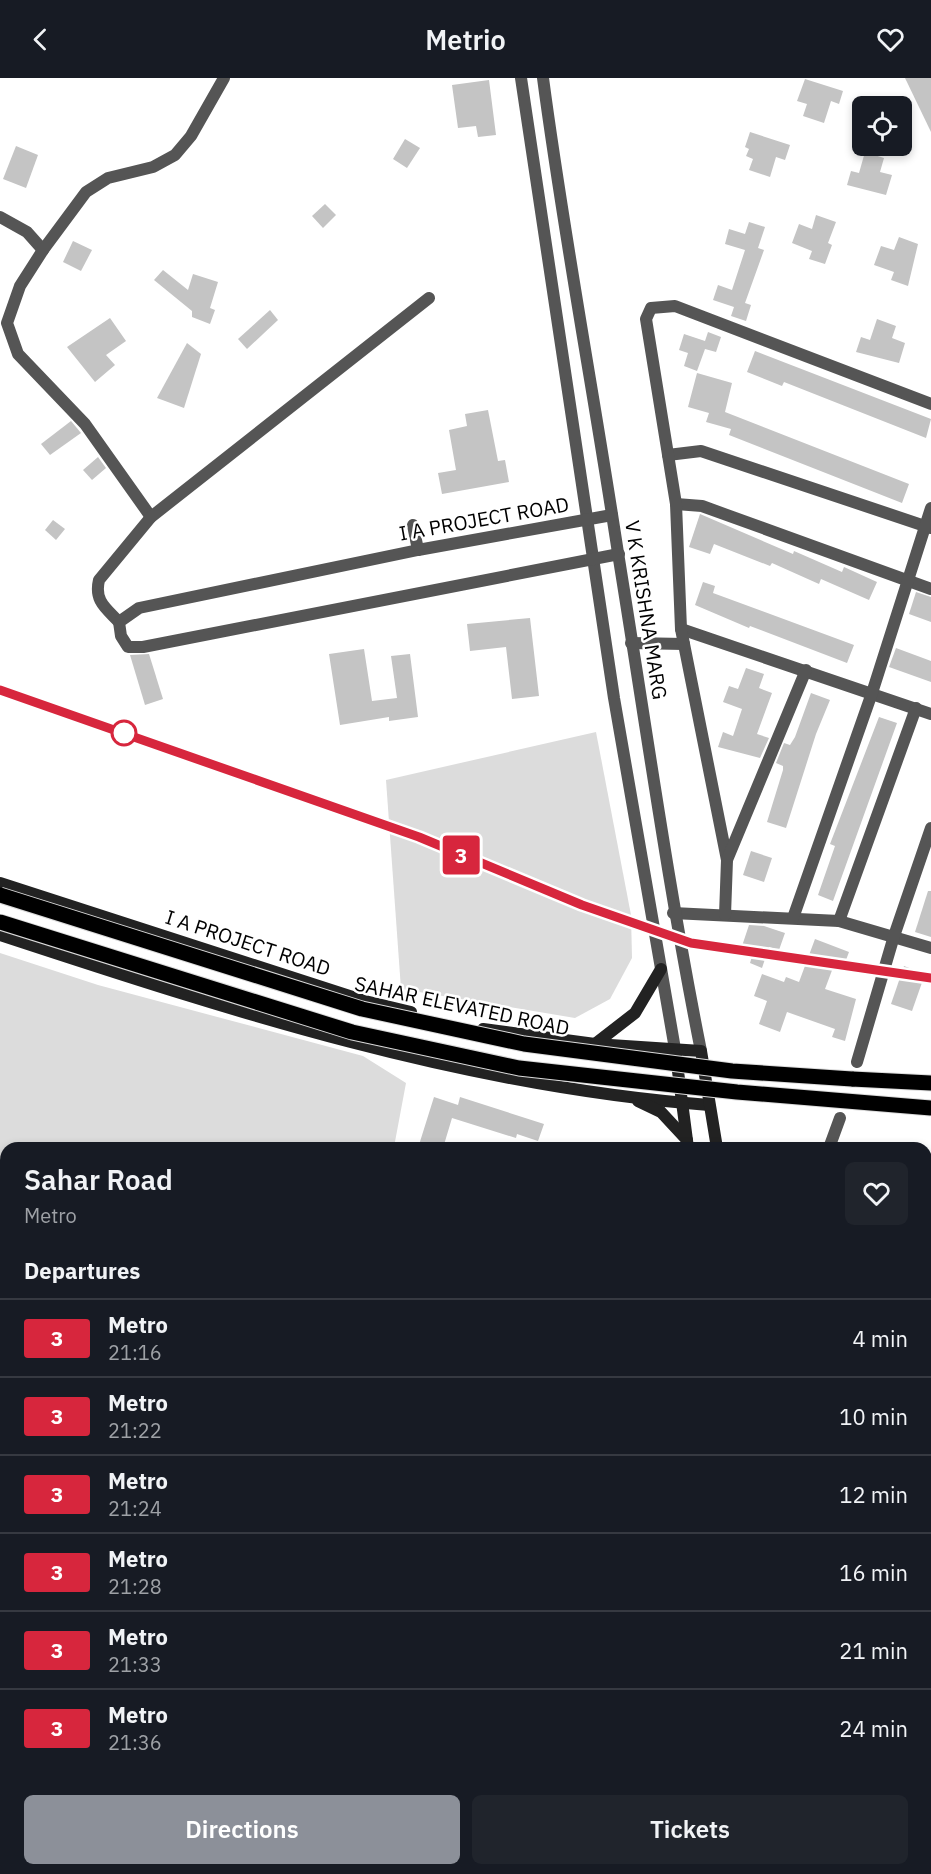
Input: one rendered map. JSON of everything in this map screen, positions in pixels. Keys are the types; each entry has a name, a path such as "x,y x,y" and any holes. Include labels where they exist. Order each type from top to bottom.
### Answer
{"main road":[{"name":"I A PROJECT ROAD","path":"0,883 365,1001 481,1028 595,1044 701,1051"},
{"name":"SAHAR ELEVATED ROAD","path":"0,895 362,1009 524,1044 732,1071 931,1083"},
{"path":"0,922 352,1032 519,1068 736,1092 931,1108"},
{"path":"0,935 296,1029 405,1057 524,1080 709,1105"},
{"path":"595,1044 635,1013 661,969"},
{"path":"675,1049 687,1142"},
{"name":"V K KRISHNA MARG","path":"701,1051 716,1142"},
{"path":"629,1096 661,1112 685,1142"}],"street":[{"path":"151,517 85,424 18,354 4,324 21,286 43,250 86,192 108,177 153,167 175,155 191,136 224,78"},
{"path":"521,78 614,698 675,1049"},
{"name":"V K KRISHNA MARG","path":"543,78 558,188 619,554 673,913 701,1051"},
{"path":"537,193 558,188"},
{"path":"0,217 27,232 43,250"},
{"path":"429,298 151,517 99,580 96,592 101,605 119,622 121,636 128,646 143,647 619,554"},
{"path":"725,915 727,860 681,629 676,504 646,319 651,308 675,306 931,404"},
{"path":"668,455 701,451 928,527"},
{"path":"676,504 702,506 931,589"},
{"path":"793,918 928,527 931,508"},
{"name":"I A PROJECT ROAD","path":"119,622 140,608 418,550 612,515"},
{"path":"413,525 418,550"},
{"path":"681,629 931,714"},
{"path":"631,643 684,644"},
{"path":"727,860 806,670"},
{"path":"839,921 916,708"},
{"path":"857,1062 894,936 931,828"},
{"path":"673,913 839,921 931,948"},
{"path":"831,1142 840,1118"}],"shaded area":[{"path":"596,732 631,915 632,958 610,999 575,1018 401,989 386,780"},
{"path":"0,953 98,985 363,1056 406,1083 395,1142 0,1142"}],"building":[{"path":"905,78 931,78 931,132"},
{"path":"805,79 843,91 839,104 831,101 824,123 803,116 807,104 797,101"},
{"path":"489,80 496,135 478,137 476,126 458,128 452,85"},
{"path":"750,132 790,145 785,160 776,157 770,177 749,170 753,159 746,156 749,149 745,147"},
{"path":"405,139 420,148 407,168 393,159"},
{"path":"16,146 38,155 26,188 3,179"},
{"path":"864,156 884,158 880,172 892,175 886,195 847,185 851,171 859,173"},
{"path":"325,204 336,215 323,228 312,216"},
{"path":"816,215 836,222 828,243 832,245 825,264 809,259 812,251 792,243 799,224 812,229"},
{"path":"749,222 765,227 758,248 764,250 745,303 751,305 746,321 731,316 734,307 713,300 718,285 732,290 745,250 725,244 729,229 745,234"},
{"path":"899,237 918,244 908,286 891,280 894,272 874,265 881,246 894,250"},
{"path":"73,241 92,250 81,271 63,262"},
{"path":"163,270 188,290 193,274 218,282 210,308 215,310 210,324 192,317 192,311 154,280"},
{"path":"270,310 278,320 247,349 238,339"},
{"path":"110,318 126,341 106,355 115,365 95,382 67,347"},
{"path":"877,319 896,326 892,338 905,343 899,363 856,352 861,337 870,340"},
{"path":"708,332 721,337 716,352 705,349 697,371 684,366 688,353 679,350 684,334 705,341"},
{"path":"187,343 201,354 184,408 157,398"},
{"path":"755,351 931,419 926,438 784,382 782,386 747,372"},
{"path":"697,373 732,383 725,412 909,484 902,503 729,435 731,429 706,422 709,413 688,407"},
{"path":"488,410 498,461 505,460 509,482 442,494 438,473 456,470 449,430 467,426 465,414"},
{"path":"71,421 81,433 50,455 41,444"},
{"path":"98,457 106,468 92,480 83,470"},
{"path":"700,514 793,554 794,551 842,572 844,567 877,582 869,600 821,579 819,584 772,563 770,566 714,544 710,554 689,547"},
{"path":"53,520 65,529 56,540 45,530"},
{"path":"703,582 715,586 713,593 854,645 847,663 750,626 749,628 695,605"},
{"path":"916,592 931,597 931,622 909,614"},
{"path":"530,618 539,696 512,699 506,647 470,651 467,624"},
{"path":"896,648 931,661 931,682 889,667"},
{"path":"364,649 372,701 397,698 391,656 410,654 418,717 389,721 389,717 340,725 329,654"},
{"path":"149,654 163,699 145,705 130,655"},
{"path":"746,668 764,674 759,688 772,693 757,734 769,738 760,758 718,747 723,732 733,736 742,709 723,702 729,686 738,689"},
{"path":"811,693 830,700 816,734 786,828 767,822 783,770 783,766 776,763 784,743 790,745 795,737"},
{"path":"879,717 897,723 833,901 818,895 835,846 830,844"},
{"path":"751,851 772,858 764,882 743,875"},
{"path":"928,891 931,891 931,937 915,932"},
{"path":"749,925 764,926 785,933 779,950 769,947 762,968 750,963 754,950 742,946"},
{"path":"815,939 849,952 843,968 834,965 825,989 856,999 845,1041 832,1037 835,1029 787,1012 780,1032 759,1024 767,1001 754,996 762,974 784,982 786,977 799,982"},
{"path":"904,966 925,974 912,1011 891,1004"},
{"path":"434,1097 458,1105 460,1097 544,1124 538,1141 517,1134 516,1138 452,1118 445,1142 420,1142"}],"metro line":[{"name":"3","path":"0,690 419,837 582,905 691,943 921,979 931,978"}]}
